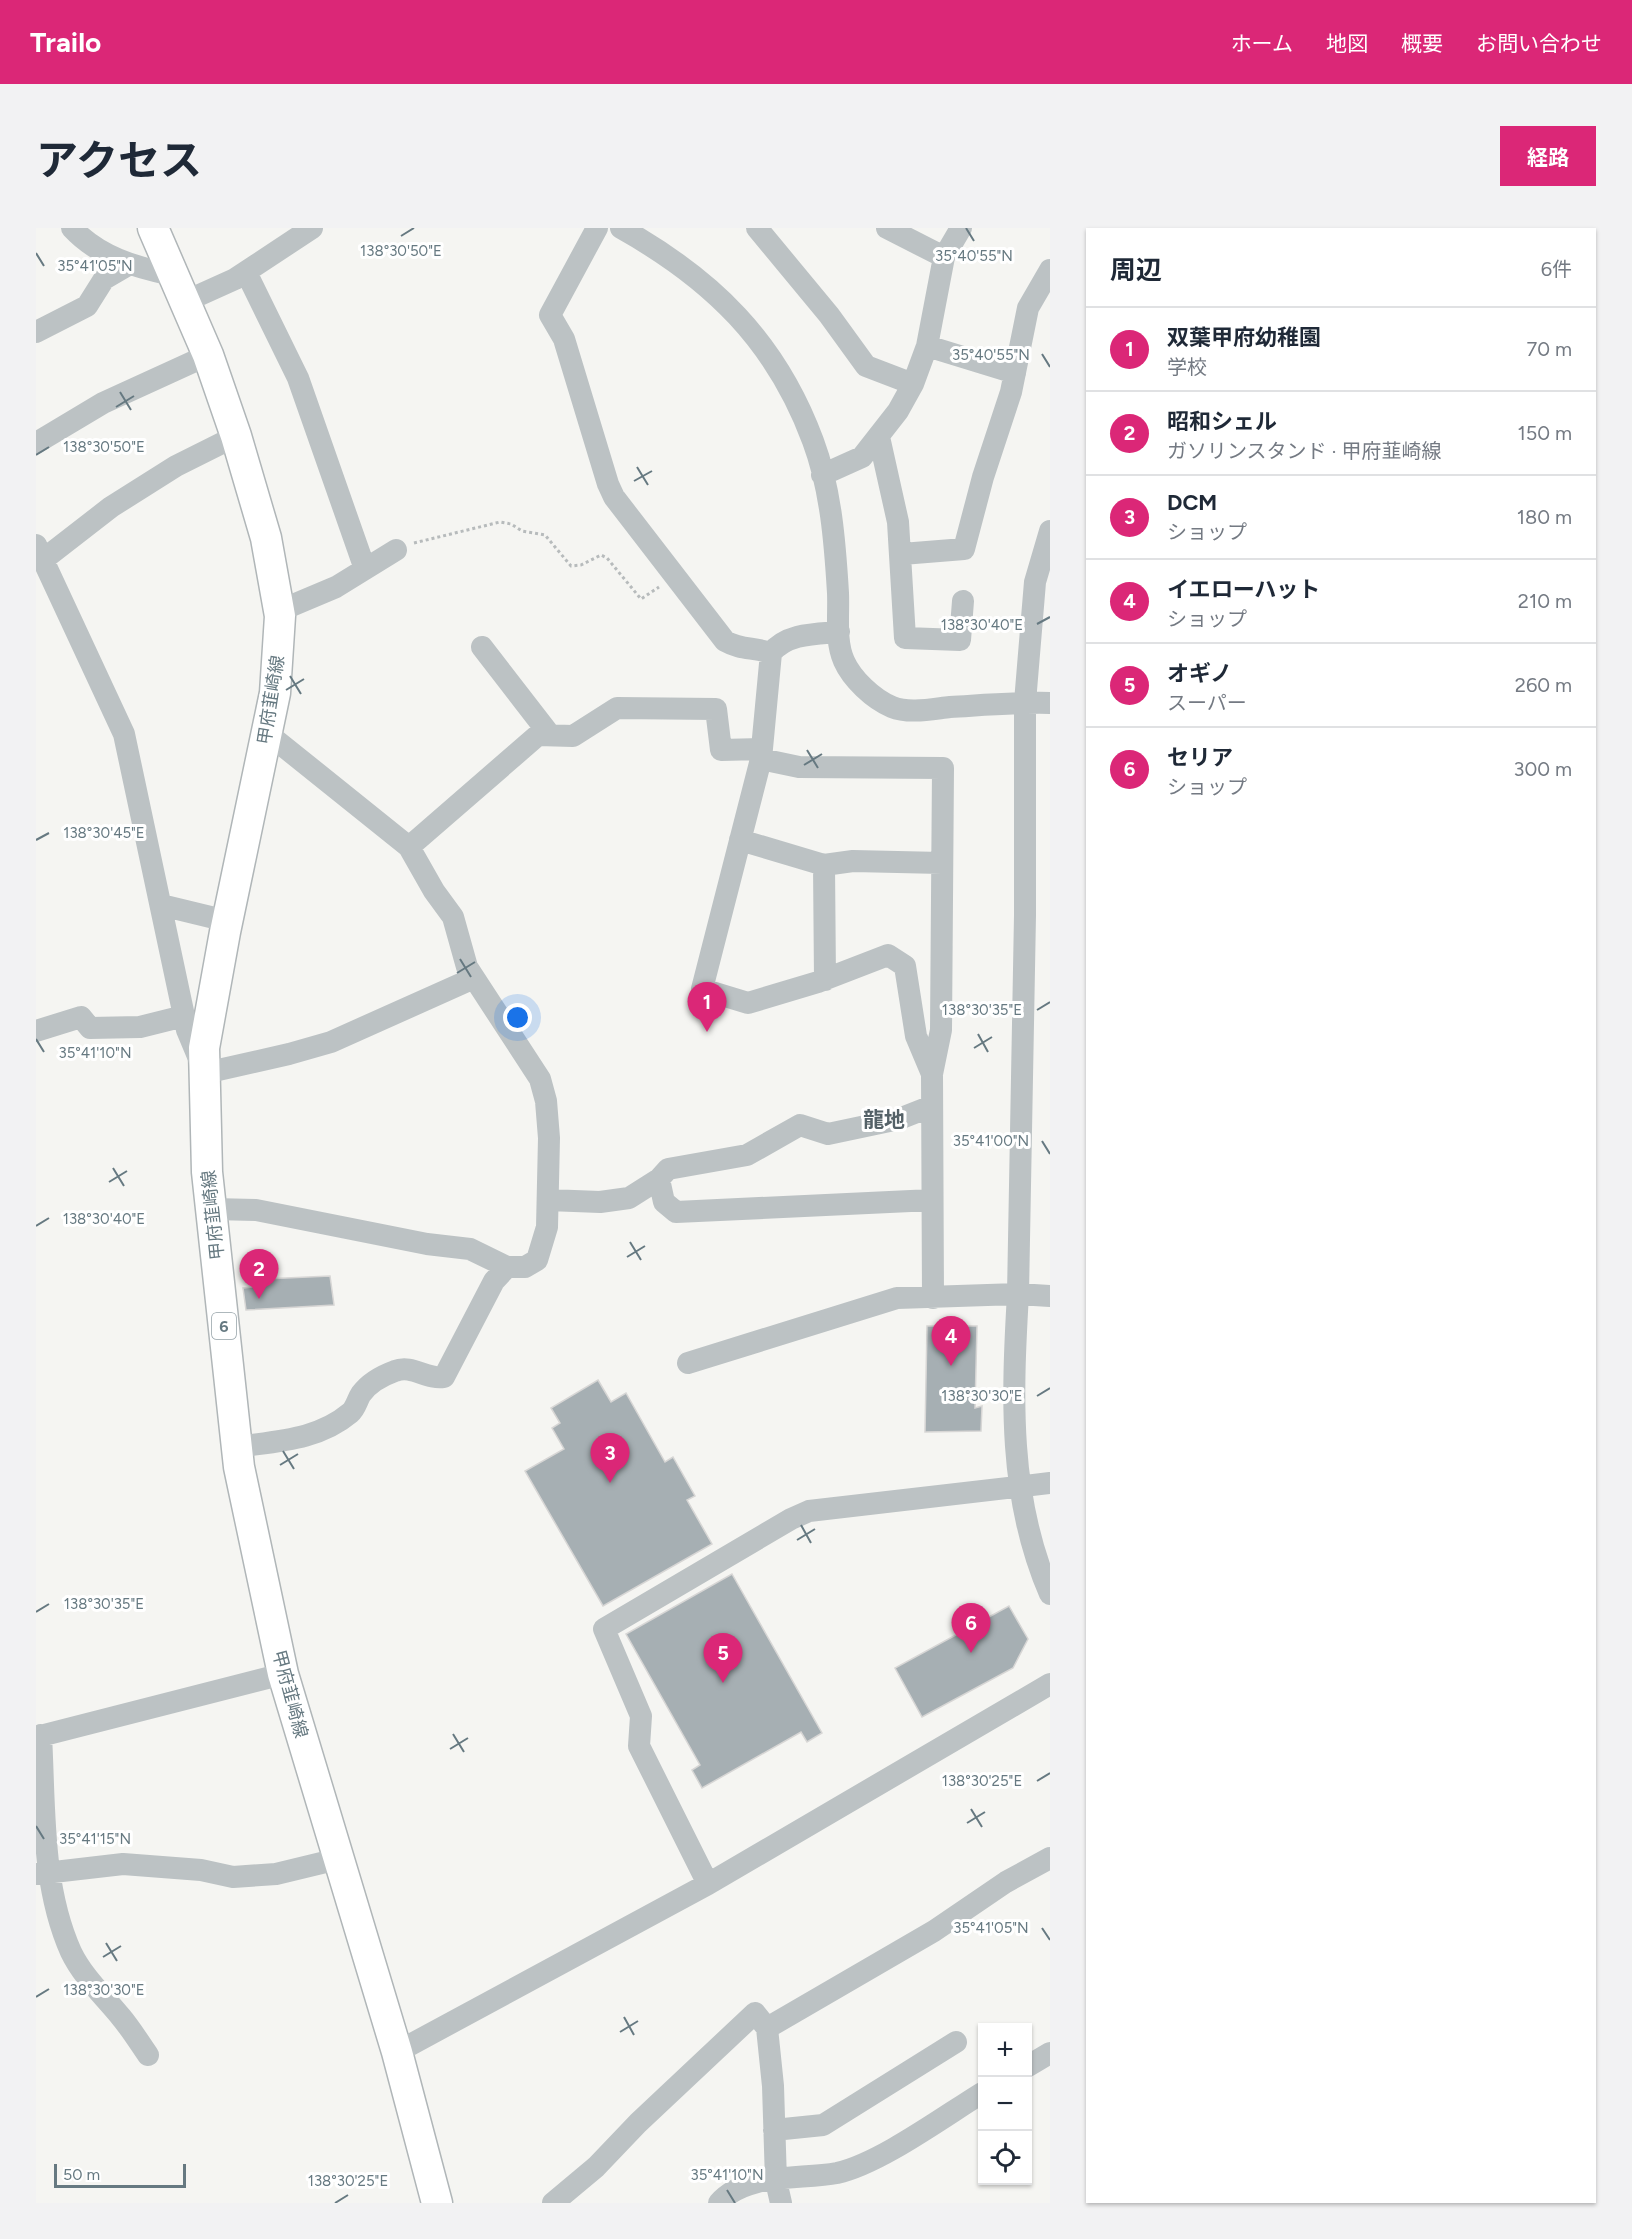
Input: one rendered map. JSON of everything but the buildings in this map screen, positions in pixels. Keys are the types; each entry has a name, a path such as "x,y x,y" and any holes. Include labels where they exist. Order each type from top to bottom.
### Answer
{"main road":[{"name":"甲府韮崎線","path":"153,228 208,356 236,436 266,538 279,611 275,693 227,921 204,1048 207,1172 237,1446 256,1554 283,1674 397,2052 437,2203"}],"street":[{"path":"72,228 84,241 128,265 172,275"},
{"path":"184,302 246,272 312,228"},
{"path":"597,228 550,315 564,339 608,484 614,497 725,641 739,649 753,647 771,652"},
{"path":"621,228 657,248 706,283 740,319 774,361 814,442 822,475 835,555 839,632 843,660 851,673 876,698 893,707 913,710 1025,702 1050,703"},
{"path":"886,228 944,257"},
{"path":"822,475 862,457 879,437 913,384 927,346 944,257 961,228"},
{"path":"761,229 866,366 913,384"},
{"path":"36,332 87,306 104,279 128,265"},
{"path":"902,554 964,549 1015,373 1028,308 1050,270"},
{"path":"246,272 297,378 365,569"},
{"path":"927,346 1015,373"},
{"path":"36,443 104,403 208,356"},
{"path":"236,436 176,466 40,552 124,734 187,1030 205,1073 331,1042 474,978"},
{"path":"879,437 898,522 902,554 905,638 960,640 963,601"},
{"path":"1050,531 1035,582 1025,702 1025,915 1018,1294 1014,1357 1019,1485 1026,1528 1050,1594"},
{"path":"279,611 336,587 396,550"},
{"path":"839,632 800,636 778,644 771,652 762,754 702,989 748,1003 825,980 888,955 905,966 916,1036 932,1074"},
{"path":"482,647 550,735"},
{"path":"409,847 538,735 573,736 616,708 716,709 721,750 762,754 799,766 943,768 941,1030 932,1074 933,1298"},
{"path":"212,1209 256,1210 427,1244 470,1249 507,1267 525,1267 537,1260 548,1227 549,1138 546,1101 540,1079 467,967 453,917 434,891 409,847 267,733"},
{"path":"740,840 824,865 853,861 942,863"},
{"path":"824,865 825,980"},
{"path":"161,905 227,921"},
{"path":"36,1031 81,1017 90,1028 140,1027 184,1016"},
{"path":"548,1200 600,1202 629,1198 659,1179 668,1169 747,1155 800,1125 828,1134 899,1119 932,1106"},
{"path":"659,1179 664,1203 676,1212 932,1200"},
{"path":"237,1446 299,1438 338,1422 353,1411 362,1394 371,1384 397,1370 409,1369 436,1379 444,1377 494,1281 507,1267"},
{"path":"688,1363 897,1298 1018,1294 1050,1296"},
{"path":"708,1884 639,1746 641,1716 604,1629 791,1519 809,1511 1050,1483"},
{"path":"148,2055 123,2019 86,1976 71,1952 42,1873 38,1736 283,1674"},
{"path":"397,2052 708,1884 1050,1684"},
{"path":"767,2028 934,1930 1006,1882 1050,1858"},
{"path":"42,1873 123,1864 201,1870 233,1877 276,1874 338,1859"},
{"path":"553,2203 596,2167 638,2123 755,2013 767,2028 776,2181 781,2203"},
{"path":"774,2130 823,2125 956,2042"},
{"path":"1032,2064 1050,2053"},
{"path":"719,2203 726,2195 747,2184 837,2173 863,2165 978,2095"}],"path":[{"path":"396,550 431,537 500,522 511,524 522,531 545,535 571,566 581,565 601,555 607,558 641,599 675,577"}],"place":[{"name":"双葉甲府幼稚園","path":"707,1032"},
{"name":"昭和シェル","path":"259,1299"},
{"name":"イエローハット","path":"951,1366"},
{"name":"DCM","path":"610,1483"},
{"name":"セリア","path":"971,1653"},
{"name":"オギノ","path":"723,1683"}],"district":[{"name":"龍地","path":"884,1119"}]}
